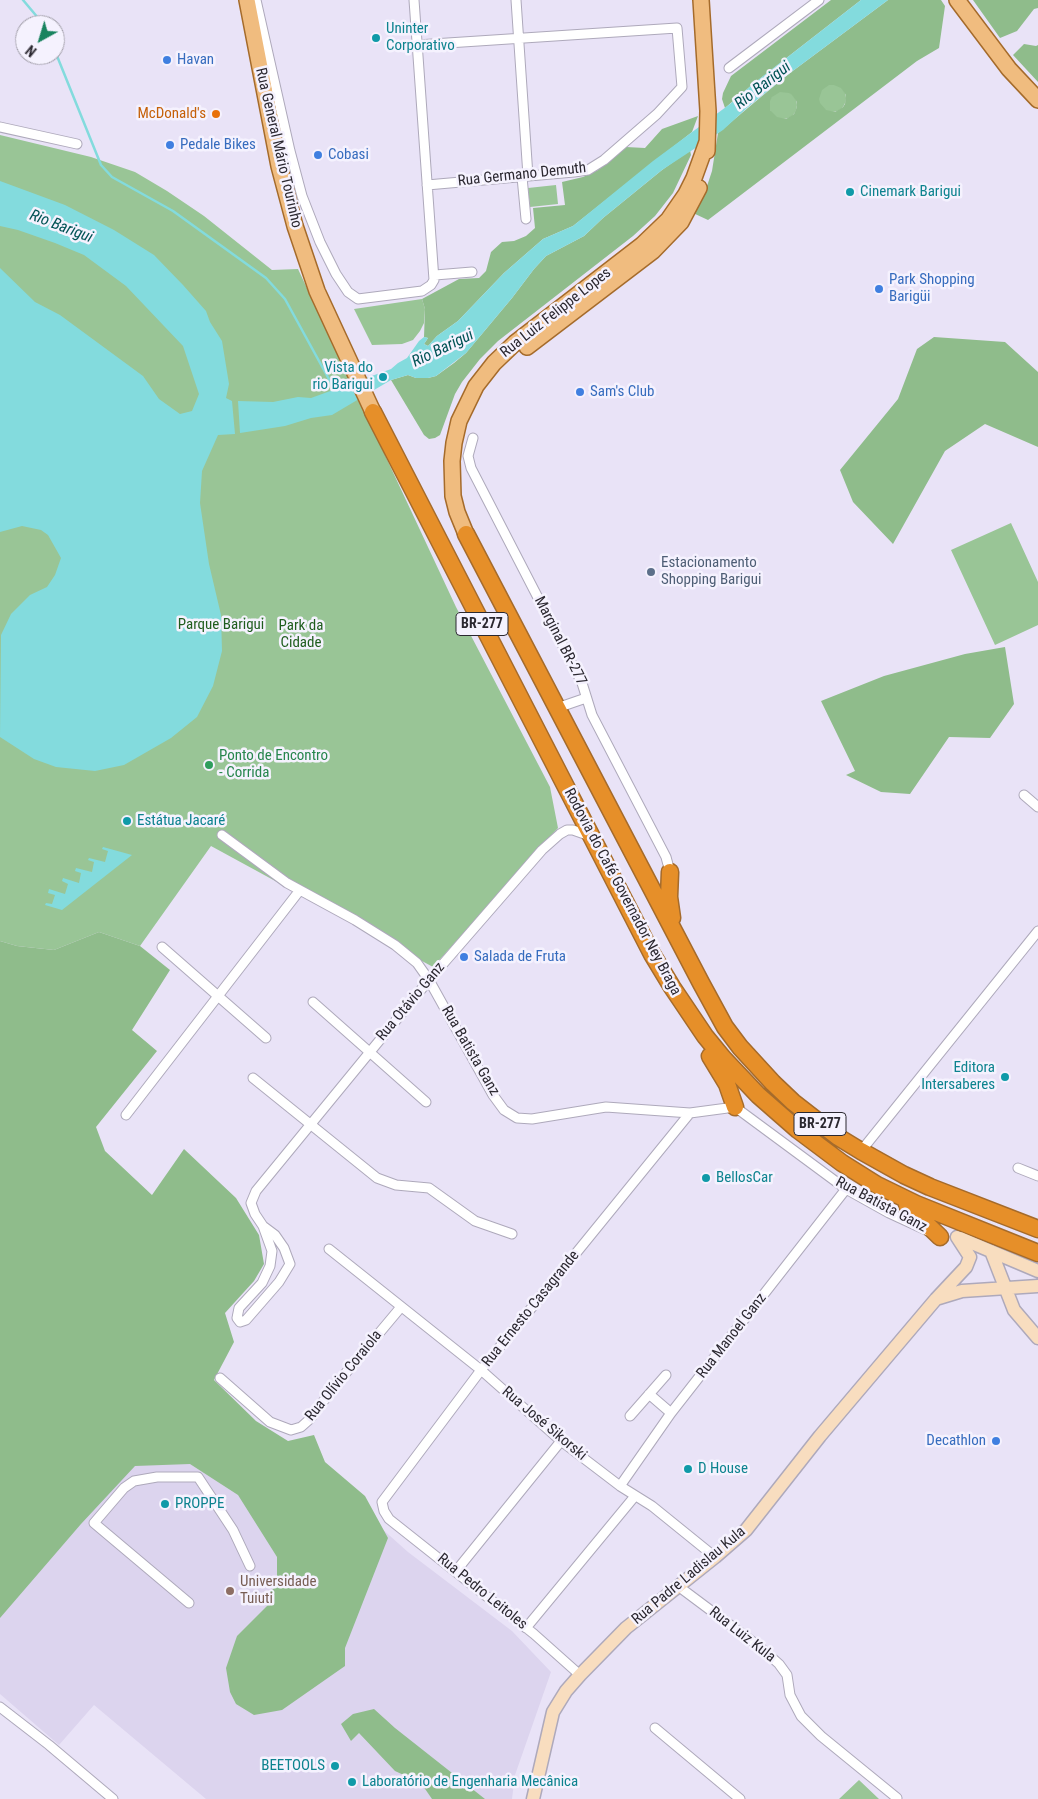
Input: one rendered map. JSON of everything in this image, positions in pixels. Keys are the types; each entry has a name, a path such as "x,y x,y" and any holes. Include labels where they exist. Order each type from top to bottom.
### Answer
{"highway":[{"name":"Rodovia do Café Governador Ney Braga","path":"373,412 652,954 700,1030 723,1058 777,1113 818,1146 862,1176 894,1194 933,1212 1038,1253"},
{"name":"Rodovia do Café Governador Ney Braga","path":"466,534 711,1003 749,1058 793,1102 830,1131 861,1151 930,1187 1038,1229"},
{"path":"670,872 670,902 674,933"},
{"path":"652,954 684,1017 722,1074 732,1093 735,1107"},
{"path":"894,1194 940,1237"}],"main road":[{"name":"Rua General Mário Tourinho","path":"247,0 273,135 295,226 317,291 373,412"},
{"name":"Rua Luiz Felippe Lopes","path":"466,534 453,496 452,461 459,421 476,386 494,363 515,343 642,245 668,220 686,194 694,178 708,142 708,95 701,0"},
{"path":"956,0 1009,69 1037,98"}],"street":[{"path":"256,0 302,196 320,242 343,286 358,299 422,291 431,285 435,274 414,0"},
{"path":"516,0 526,219"},
{"path":"730,68 819,0"},
{"name":"Rua Germano Demuth","path":"427,185 574,172 597,166 657,114 682,87 677,28 519,38"},
{"path":"417,45 519,38"},
{"path":"0,127 77,144"},
{"path":"435,274 472,272"},
{"name":"Marginal BR-277","path":"473,438 468,462 582,683 592,715 666,858 670,872"},
{"path":"557,708 586,698"},
{"path":"1024,795 1038,807"},
{"name":"Rua Otávio Ganz","path":"263,1226 255,1214 251,1203 256,1191 429,980 542,850 560,834 567,830 573,830 591,836"},
{"name":"Rua Batista Ganz","path":"222,835 287,883 355,920 395,945 417,963 429,980 494,1095 504,1110 517,1118 532,1119 606,1107 690,1113 735,1107 846,1189 940,1237"},
{"path":"126,1114 219,997 300,890"},
{"path":"861,1151 1038,931"},
{"path":"162,947 266,1038"},
{"path":"313,1002 426,1102"},
{"path":"254,1078 383,1182 429,1188 475,1221 512,1234"},
{"name":"Rua Ernesto Casagrande","path":"384,1511 382,1502 386,1495 481,1370 690,1113"},
{"path":"1018,1168 1038,1176"},
{"name":"Rua Manoel Ganz","path":"620,1486 671,1413 846,1189"},
{"path":"263,1226 275,1235 284,1248 290,1264 279,1282 246,1320 240,1322 237,1318 239,1308 262,1283 270,1266 272,1251 263,1226"},
{"path":"940,1237 957,1237 1038,1271"},
{"name":"Rua Padre Ladislau Kula","path":"533,1799 553,1712 566,1691 626,1628 746,1530 820,1436 936,1299 966,1267 970,1257 967,1249 957,1237"},
{"name":"Rua José Sikorski","path":"329,1249 481,1370 561,1440 620,1486 652,1506 715,1557"},
{"path":"991,1252 1014,1310 1038,1338"},
{"path":"936,1299 962,1291 1038,1286"},
{"name":"Rua Olívio Coraiola","path":"220,1378 270,1422 291,1430 301,1427 310,1419 334,1387 401,1307"},
{"path":"630,1416 666,1375"},
{"path":"649,1394 671,1413"},
{"path":"456,1571 561,1440"},
{"path":"188,1603 94,1523 124,1488 134,1481 157,1477 198,1477 233,1530 250,1566"},
{"path":"526,1628 634,1496"},
{"name":"Rua Pedro Leitoles","path":"384,1511 390,1519 526,1628 580,1675"},
{"name":"Rua Luiz Kula","path":"678,1586 761,1648 779,1664 787,1675 790,1695 801,1716 821,1736 897,1798"},
{"path":"0,1707 113,1799"},
{"path":"655,1728 740,1799"}],"shaded area":[{"path":"831,0 861,0 725,108 722,99 723,93 731,76"},
{"path":"888,0 941,0 945,6 939,48 917,61 708,220 693,213 704,195 712,171 718,133 786,76","holes":["829,85 841,88 846,95 845,104 835,112 826,110 819,99 822,90","780,92 789,93 797,102 794,114 786,119 777,117 770,110 772,97"]},
{"path":"973,0 1038,0 1038,8 1034,9 1017,31 1000,38"},
{"path":"1024,44 1038,45 1038,82 1013,55"},
{"path":"698,116 692,132 573,226 543,239 504,273 458,321 437,336 428,346 424,344 428,338 424,337 425,309 422,299 459,279 479,278 486,271 491,252 502,242 514,241 526,236 535,228 533,208 565,205 562,182 583,177 598,170 626,147 645,148 662,129"},
{"path":"690,150 691,155 673,193 655,216 633,236 498,341 480,359 462,382 455,394 440,435 429,439 424,435 391,380 408,375 416,378 436,376 454,363 466,353 546,256 584,236 662,170"},
{"path":"934,337 1005,342 1038,372 1038,447 985,424 945,451 893,544 853,502 840,470 898,399 917,349"},
{"path":"1005,647 1014,704 990,738 949,737 910,794 881,792 846,775 855,771 821,701 884,676 965,654"},
{"path":"99,932 140,946 170,970 132,1030 157,1051 96,1127 105,1151 152,1195 184,1149 236,1198 259,1235 264,1264 254,1281 225,1313 234,1342 214,1380 256,1421 288,1441 314,1435 325,1462 365,1496 388,1538 345,1648 345,1666 282,1710 254,1715 236,1704 230,1692 226,1668 237,1636 270,1603 268,1594 277,1585 277,1557 238,1495 190,1464 135,1466 81,1524 0,1618 0,941 17,946 54,950"},
{"name":"Universidade Tuiuti","path":"163,1422 334,1486 408,1552 512,1631 551,1672 515,1775 512,1799 206,1799 94,1705 59,1745 0,1694 0,1514"},
{"path":"374,1709 395,1728 485,1799 432,1799 421,1783 395,1771 359,1733 351,1741 341,1724 353,1714"}],"green space":[{"path":"832,84 842,88 846,98 842,108 832,112 822,108 818,98 822,88"},
{"path":"783,91 793,95 797,105 793,115 783,119 773,115 769,105 773,95"},
{"name":"Parque Barigui","path":"0,135 91,157 135,172 204,216 272,270 298,269 456,607 550,787 558,828 433,967 211,846 140,946 99,932 54,950 17,946 0,941"},
{"path":"556,185 558,204 530,207 528,188"},
{"path":"422,299 425,309 424,323 413,340 402,344 372,345 354,309"},
{"path":"1011,523 1038,582 1038,625 995,645 951,550"},
{"path":"859,1780 879,1799 839,1799"}],"water":[{"name":"Rio Barigui","path":"861,0 888,0 786,76 723,130 662,170 584,236 546,256 466,353 436,376 416,378 408,375 391,380 332,415 311,418 285,426 240,433 238,401 273,402 298,397 311,398 391,369 407,358 424,337 428,338 424,344 428,346 437,336 458,321 504,273 543,239 573,226 653,161 730,104"},
{"name":"Rio Barigui","path":"0,181 65,205 114,230 154,255 206,311 210,322 222,341 229,384 226,398 232,401 235,434 218,435 202,471 200,503 209,564 221,615 222,651 213,686 197,717 171,738 124,765 95,771 56,767 34,759 0,737 1,635 11,614 30,595 47,587 55,575 61,558 48,535 41,530 22,526 0,532 0,268 35,302 60,315 143,376 159,399 180,414 192,411 199,394 183,346 126,286 84,255 18,230 0,226"},
{"path":"103,847 132,855 62,910 45,905 46,903 52,904 55,895 48,893 49,889 65,894 68,884 62,881 63,878 79,883 81,873 75,871 76,868 92,872 94,862 88,860 89,858 105,862 108,851 102,849"}],"waterway":[{"path":"23,0 36,15"},
{"path":"61,65 101,165 112,177 173,211 266,278 285,299 336,392"}],"place":[{"name":"Uninter Corporativo","path":"376,38"},
{"name":"Havan","path":"167,60"},
{"name":"McDonald's","path":"216,114"},
{"name":"Pedale Bikes","path":"170,145"},
{"name":"Cobasi","path":"318,155"},
{"name":"Cinemark Barigui","path":"850,192"},
{"name":"Park Shopping Barigüi","path":"879,289"},
{"name":"Vista do rio Barigui","path":"383,377"},
{"name":"Sam's Club","path":"580,392"},
{"name":"Estacionamento Shopping Barigui","path":"651,572"},
{"name":"Ponto de Encontro - Corrida","path":"209,765"},
{"name":"Estátua Jacaré","path":"127,821"},
{"name":"Salada de Fruta","path":"464,957"},
{"name":"Editora Intersaberes","path":"1005,1077"},
{"name":"BellosCar","path":"706,1178"},
{"name":"Decathlon","path":"996,1441"},
{"name":"D House","path":"688,1469"},
{"name":"PROPPE","path":"165,1504"},
{"name":"Universidade Tuiuti","path":"230,1591"},
{"name":"BEETOOLS","path":"335,1766"},
{"name":"Laboratório de Engenharia Mecânica","path":"352,1782"}],"park label":[{"name":"Park da Cidade","path":"301,634"}]}
